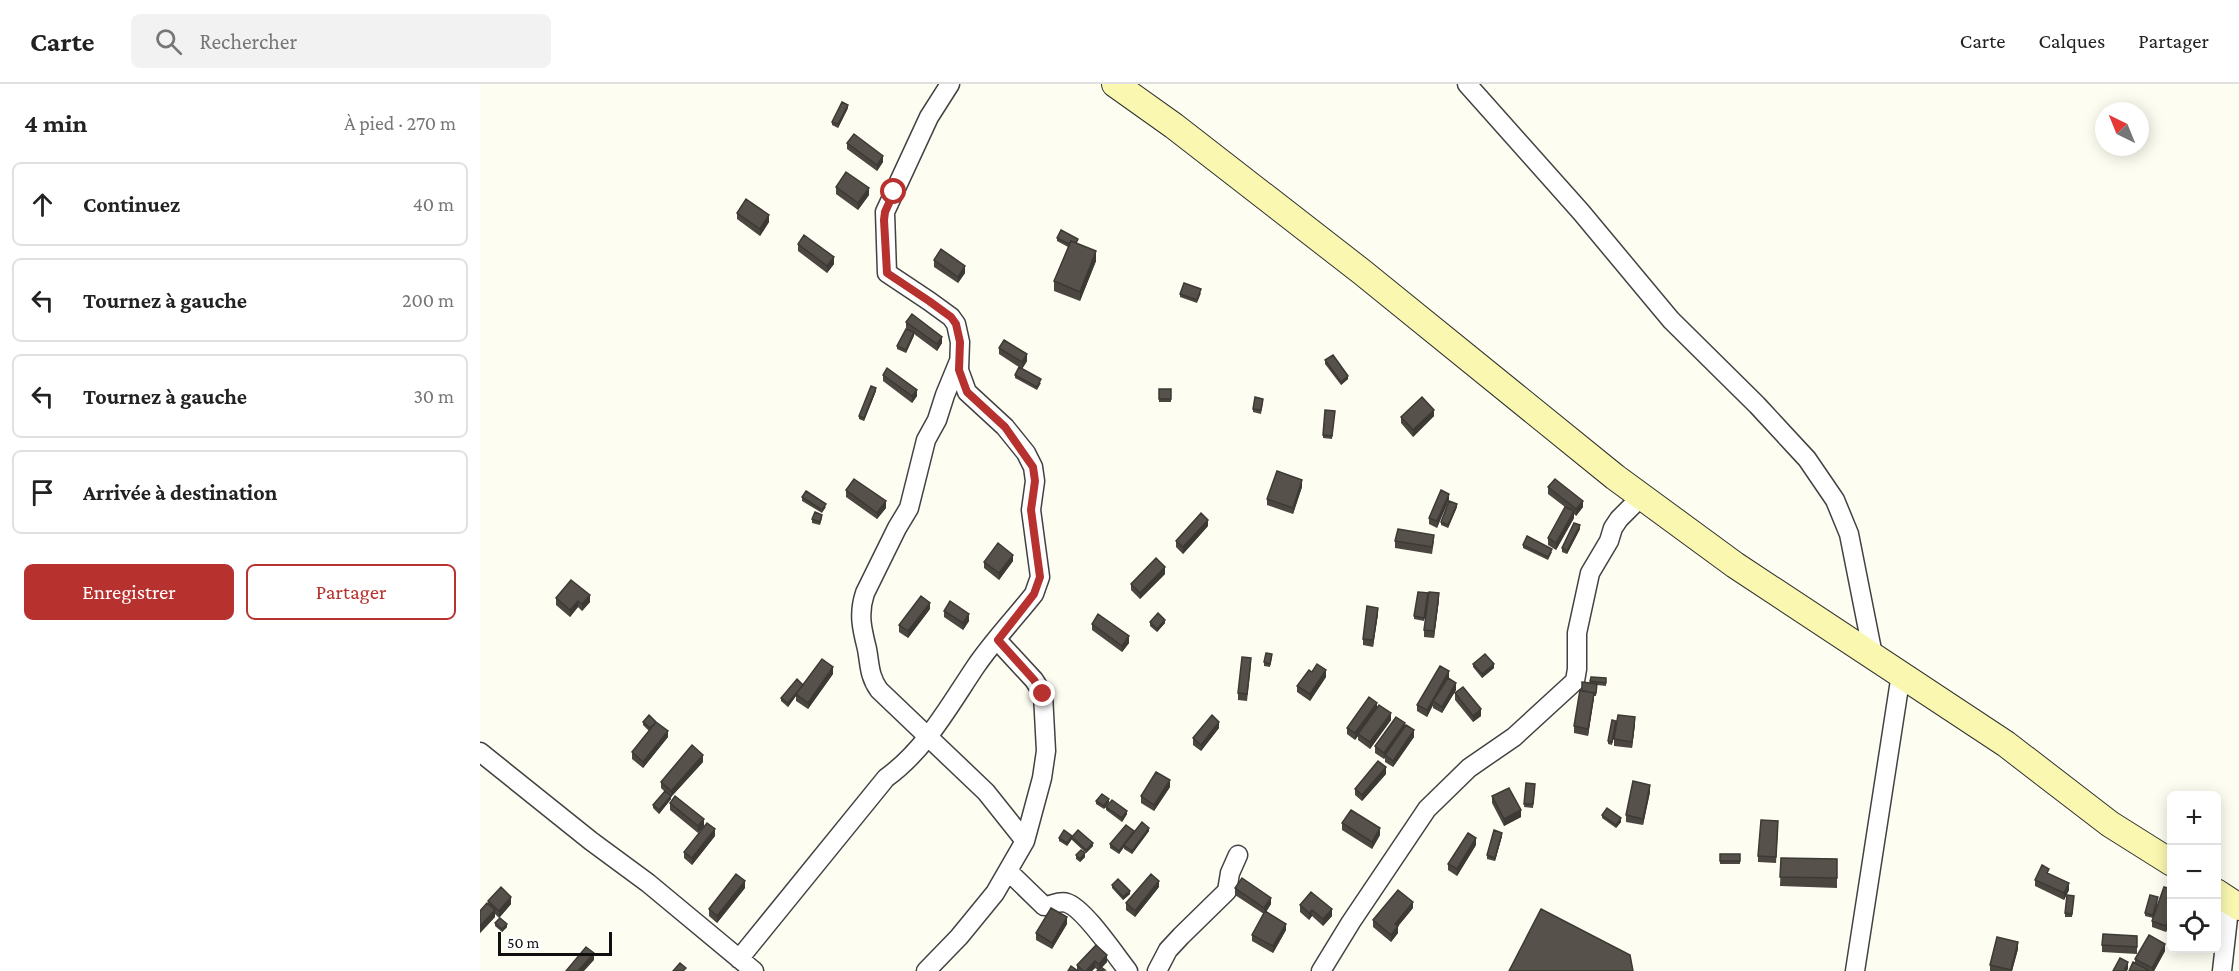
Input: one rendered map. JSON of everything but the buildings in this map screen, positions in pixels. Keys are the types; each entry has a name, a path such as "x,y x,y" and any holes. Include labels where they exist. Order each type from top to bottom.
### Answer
{"main road":[{"path":"1115,84 1174,126 1362,272 1642,496 1735,565 2006,744 2110,824 2167,859"}],"street":[{"path":"739,959 886,778 898,770 929,736 976,665 1034,594 1040,577 1031,510 1035,481 1033,467 1005,427 967,392 959,370 959,332 951,317 887,273 885,212 929,117 950,84"},
{"path":"1467,84 1595,228 1671,320 1757,405 1806,459 1835,500 1849,534 1873,655"},
{"path":"959,361 937,420 926,440 909,508 865,593 860,615 869,671 873,682 986,792 1025,841"},
{"path":"1321,971 1427,809 1469,768 1514,737 1575,681 1577,633 1584,590 1590,573 1619,519 1642,496"},
{"path":"926,971 966,928 1008,871 1025,841 1045,764 1043,694 1034,680 998,640"},
{"path":"1855,971 1901,674"},
{"path":"480,752 591,841 648,883 754,971"},
{"path":"1157,971 1174,943 1227,891 1230,873 1238,855"},
{"path":"1008,871 1044,906 1061,902 1070,904 1085,917 1128,971"},
{"path":"2222,971 2228,900"}],"route":[{"path":"894,192 884,220 887,273 892,279 951,317 959,332 959,370 967,392 1005,427 1026,453 1033,467 1035,481 1031,510 1040,563 1040,577 1034,594 998,640 1041,688 1043,694"}]}
